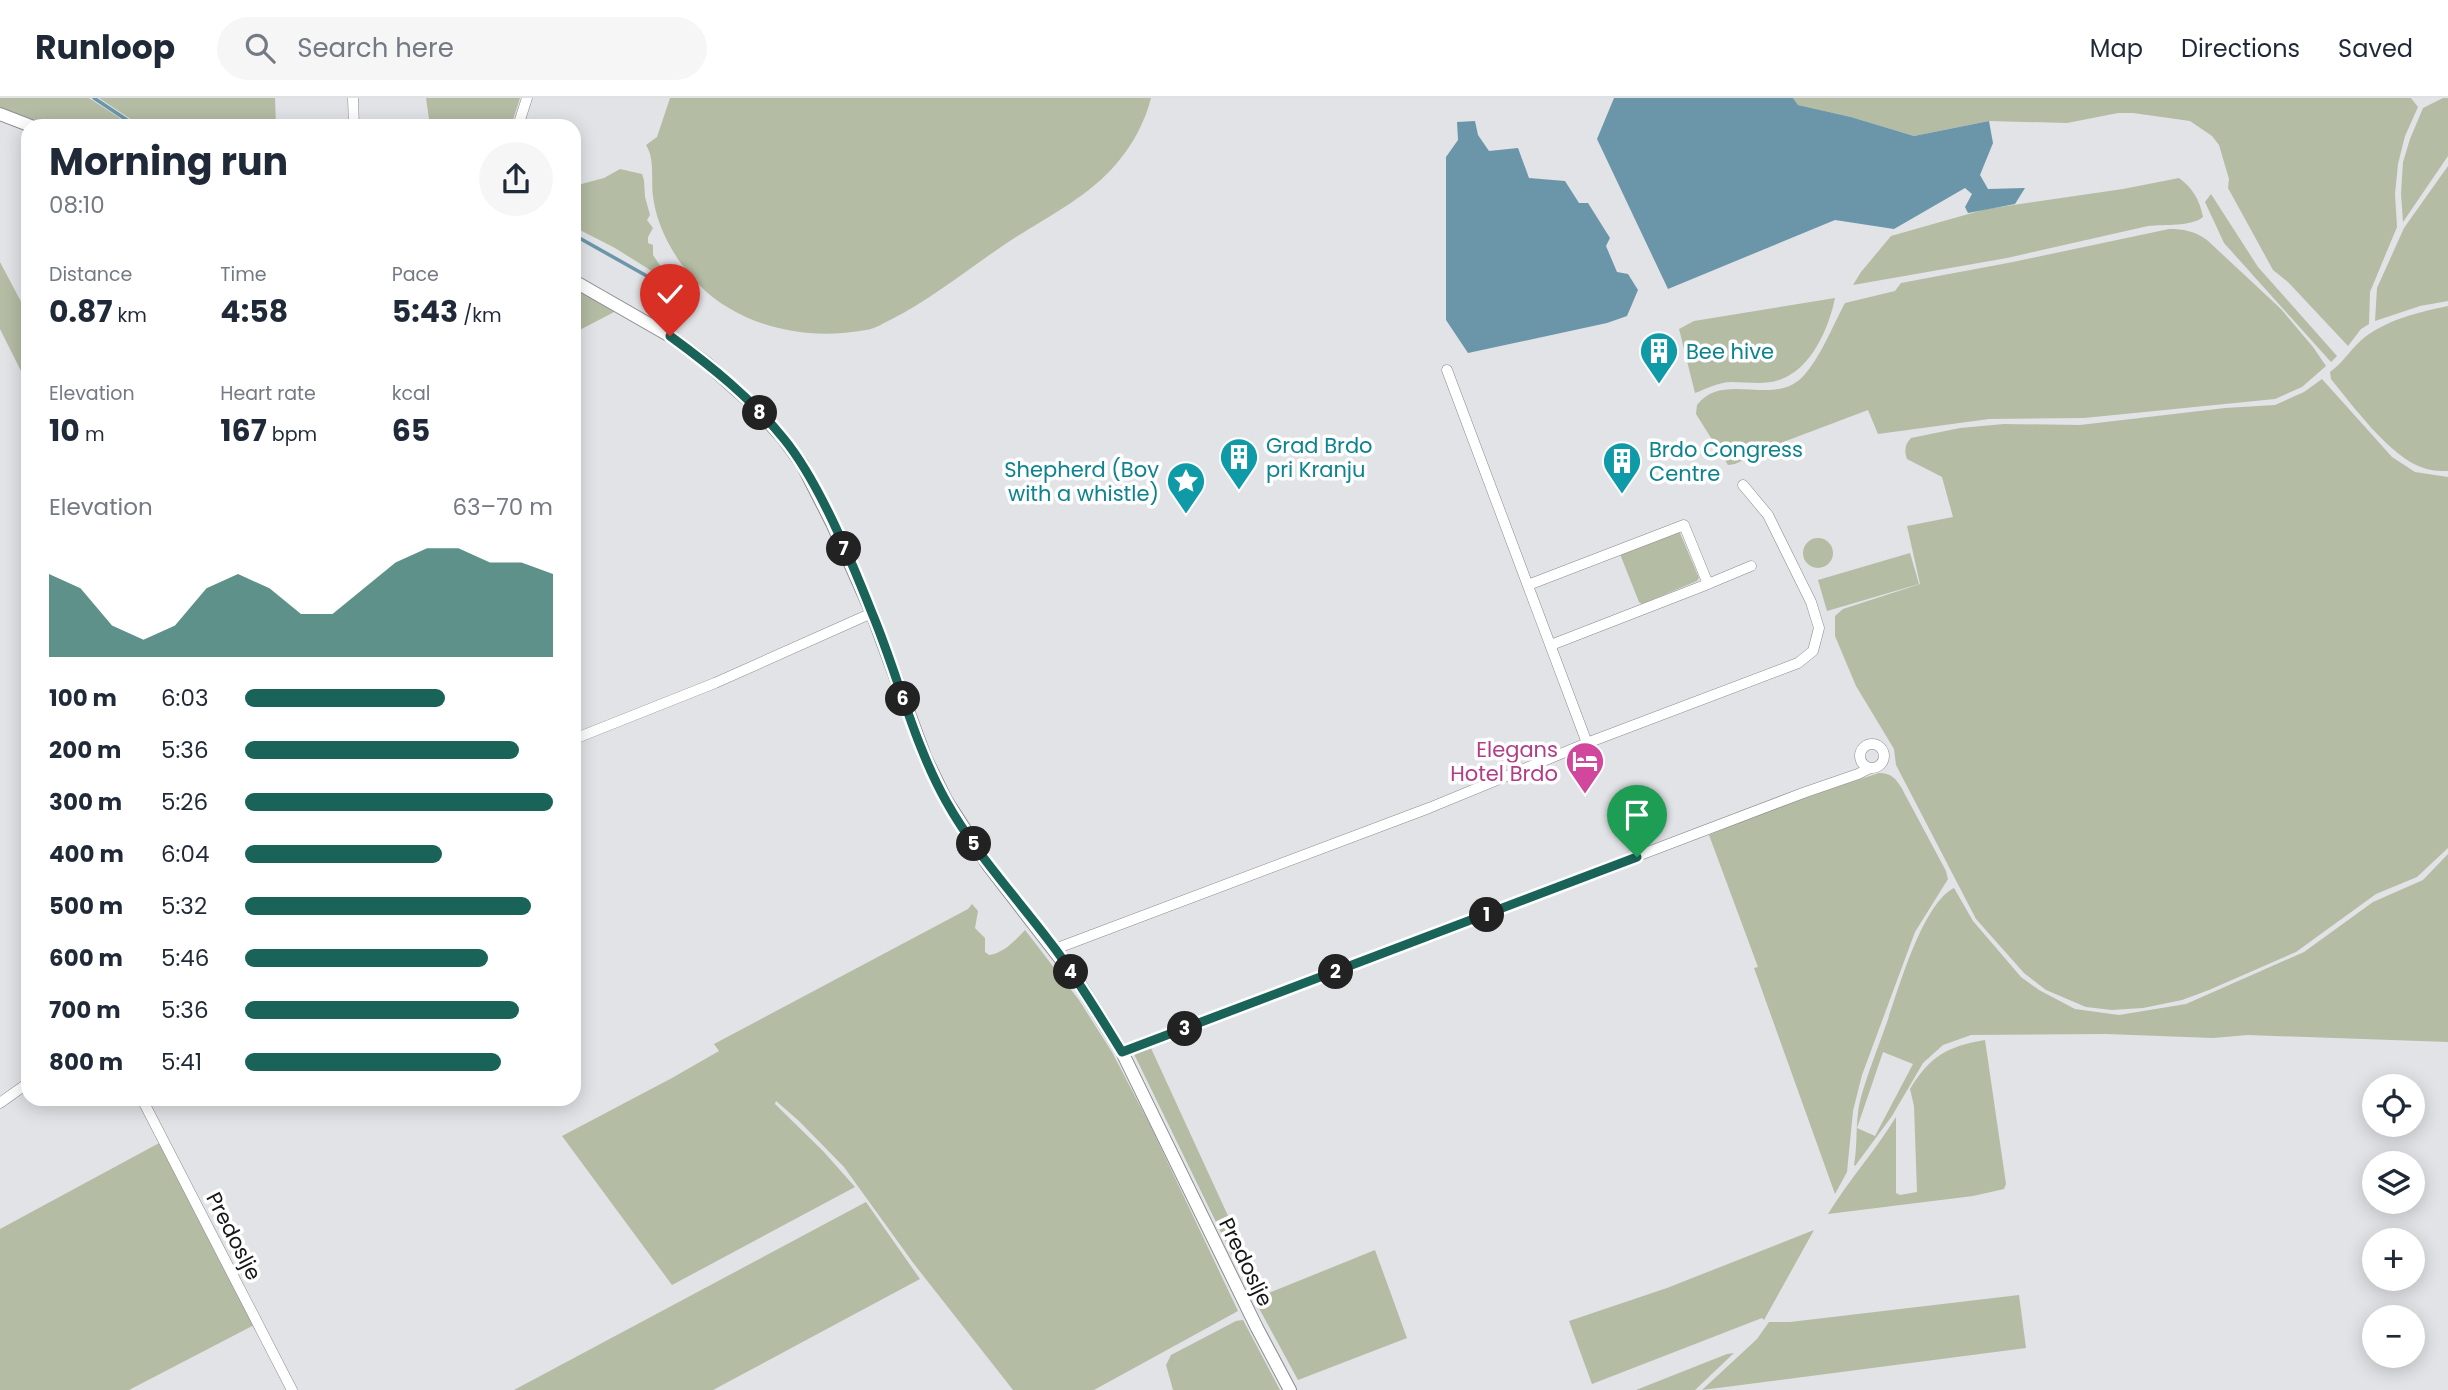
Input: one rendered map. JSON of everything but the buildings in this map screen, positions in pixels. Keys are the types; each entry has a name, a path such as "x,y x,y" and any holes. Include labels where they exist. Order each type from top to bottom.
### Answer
{"street":[{"path":"352,98 354,119"},
{"path":"520,119 527,98"},
{"path":"0,114 21,122"},
{"path":"581,285 649,323 696,355 743,395 783,438 802,464 873,613 921,747 946,800 988,865 1055,949 1122,1052 1875,767 1883,762 1884,756 1879,746 1864,746 1860,759 1841,779"},
{"path":"1447,369 1587,744"},
{"path":"1055,949 1429,808 1798,663 1813,651 1819,628 1811,602 1768,515 1743,485"},
{"path":"1528,585 1684,525 1708,584"},
{"path":"1551,645 1751,566"},
{"path":"581,736 715,683 873,613"},
{"path":"1860,759 1870,768"},
{"name":"Predoslje","path":"1122,1052 1290,1390"},
{"path":"0,1104 21,1088"},
{"name":"Predoslje","path":"146,1106 292,1390"}],"green space":[{"path":"0,98 89,98 121,119 32,119 0,107"},
{"path":"99,98 275,98 276,119 130,119"},
{"path":"426,98 520,98 513,119 429,119"},
{"path":"670,98 1151,98 1142,124 1123,156 1105,176 1077,199 905,312 869,329 825,334 784,329 745,317 700,286 672,250 655,210 652,163 646,145 657,137"},
{"path":"1793,98 2411,98 2418,107 2405,136 2398,164 2395,194 2397,227 2370,292 2369,324 2361,329 2348,346 2288,282 2273,270 2228,188 2229,179 2219,145 2212,136 2190,121 2118,113 2067,123 1989,121 1914,136 1798,105"},
{"path":"2448,98 2448,156 2403,222 2403,162 2410,139 2423,108"},
{"path":"2448,166 2448,301 2420,306 2375,321 2377,288 2404,228"},
{"path":"620,169 642,174 650,215 647,220 653,228 648,243 653,245 653,255 667,276 666,280 581,231 581,184 604,178"},
{"path":"2179,178 2198,200 2203,217 2198,220 2185,224 2148,226 2007,258 1853,285 1891,236 1986,209"},
{"path":"2211,194 2258,267 2337,356 2331,362 2224,243 2205,202"},
{"path":"2169,229 2189,231 2207,240 2281,309 2326,366 2302,387 2275,399 2084,418 1989,419 1878,434 1868,410 1728,465 1696,414 1697,405 1707,395 1719,391 1773,390 1798,381 1818,356 1845,303 1895,291 1901,283"},
{"path":"0,262 21,302 21,371 0,329"},
{"path":"581,293 616,311 581,329"},
{"path":"1835,298 1817,346 1809,358 1790,375 1767,382 1722,383 1695,393 1679,329 1694,321"},
{"path":"2448,306 2448,471 2438,471 2409,461 2384,441 2331,379 2330,372 2360,341 2384,325"},
{"path":"2322,379 2392,457 2415,472 2448,477 2448,848 2417,877 2376,894 2296,952 2182,1000 2143,1008 2112,1010 2086,1007 2046,990 2024,973 1976,919 1896,765 1894,749 1856,686 1835,636 1835,616 1843,609 1920,584 1907,526 1953,517 1942,477 1907,459 1906,448 1911,438 1960,428 2004,424 2080,425 2225,408 2275,405 2304,392"},
{"path":"1677,531 1699,578 1642,604 1620,554"},
{"path":"1818,538 1829,542 1833,553 1829,564 1818,568 1807,564 1803,553 1807,542"},
{"path":"1910,553 1919,584 1827,611 1818,580"},
{"path":"1879,773 1892,777 1901,787 1948,879 1915,932 1862,1075 1853,1111 1847,1172 1835,1194 1754,968 1758,967 1709,835 1790,802"},
{"path":"2448,854 2448,1042 2248,1035 2213,1038 2106,1034 1971,1035 1943,1045 1923,1063 1892,1116 1854,1165 1857,1128 1875,1136 1913,1064 1883,1052 1857,1127 1860,1101 1904,971 1932,911 1942,897 1954,888 1973,921 2021,977 2075,1009 2119,1015 2186,1004 2304,952 2373,902 2423,880"},
{"path":"972,904 978,911 975,928 985,938 985,952 989,955 999,952 1025,930 1079,1000 1112,1052 1150,1125 1238,1311 1094,1390 1013,1390 914,1264 844,1167 776,1101 775,1104 855,1187 672,1285 562,1136 719,1051 714,1044 968,909"},
{"path":"1985,1040 2006,1184 2004,1189 1973,1196 1828,1214 1896,1117 1896,1193 1900,1195 1917,1192 1914,1106 1910,1089 1925,1068 1941,1054"},
{"path":"1150,1046 1246,1255 1235,1261 1134,1054"},
{"path":"161,1142 256,1324 129,1390 0,1390 0,1229"},
{"path":"866,1202 920,1279 713,1390 514,1390"},
{"path":"1814,1230 1764,1320 1762,1318 1592,1384 1569,1321 1667,1288"},
{"path":"1375,1250 1407,1338 1298,1380 1254,1299"},
{"path":"2019,1295 2026,1348 1702,1390 1757,1339 1769,1322 1790,1322"},
{"path":"1243,1320 1280,1390 1173,1390 1166,1365 1171,1355 1236,1321"},
{"path":"1734,1353 1695,1390 1636,1390 1727,1354"}],"water":[{"path":"1614,98 1793,98 1798,105 1914,136 1989,121 1993,143 1980,175 1988,189 2025,188 2015,204 1968,213 1965,207 1972,194 1965,188 1894,229 1835,220 1668,289 1597,139"},
{"path":"1475,121 1478,135 1489,151 1518,148 1529,178 1565,181 1579,203 1588,203 1610,238 1606,246 1617,272 1628,274 1638,290 1627,316 1607,323 1468,353 1446,320 1446,157 1458,140 1457,122"}],"waterway":[{"path":"94,98 126,119"},
{"path":"581,239 677,293"}],"place":[{"name":"Bee hive","path":"1659,385"},
{"name":"Grad Brdo pri Kranju","path":"1239,491"},
{"name":"Brdo Congress Centre","path":"1622,495"},
{"name":"Shepherd (Boy with a whistle)","path":"1186,515"},
{"name":"Elegans Hotel Brdo","path":"1585,795"}],"route":[{"path":"670,336 705,362 750,402 783,438 802,464 873,613 925,757 946,800 988,865 1079,983 1122,1052 1637,857"}]}
